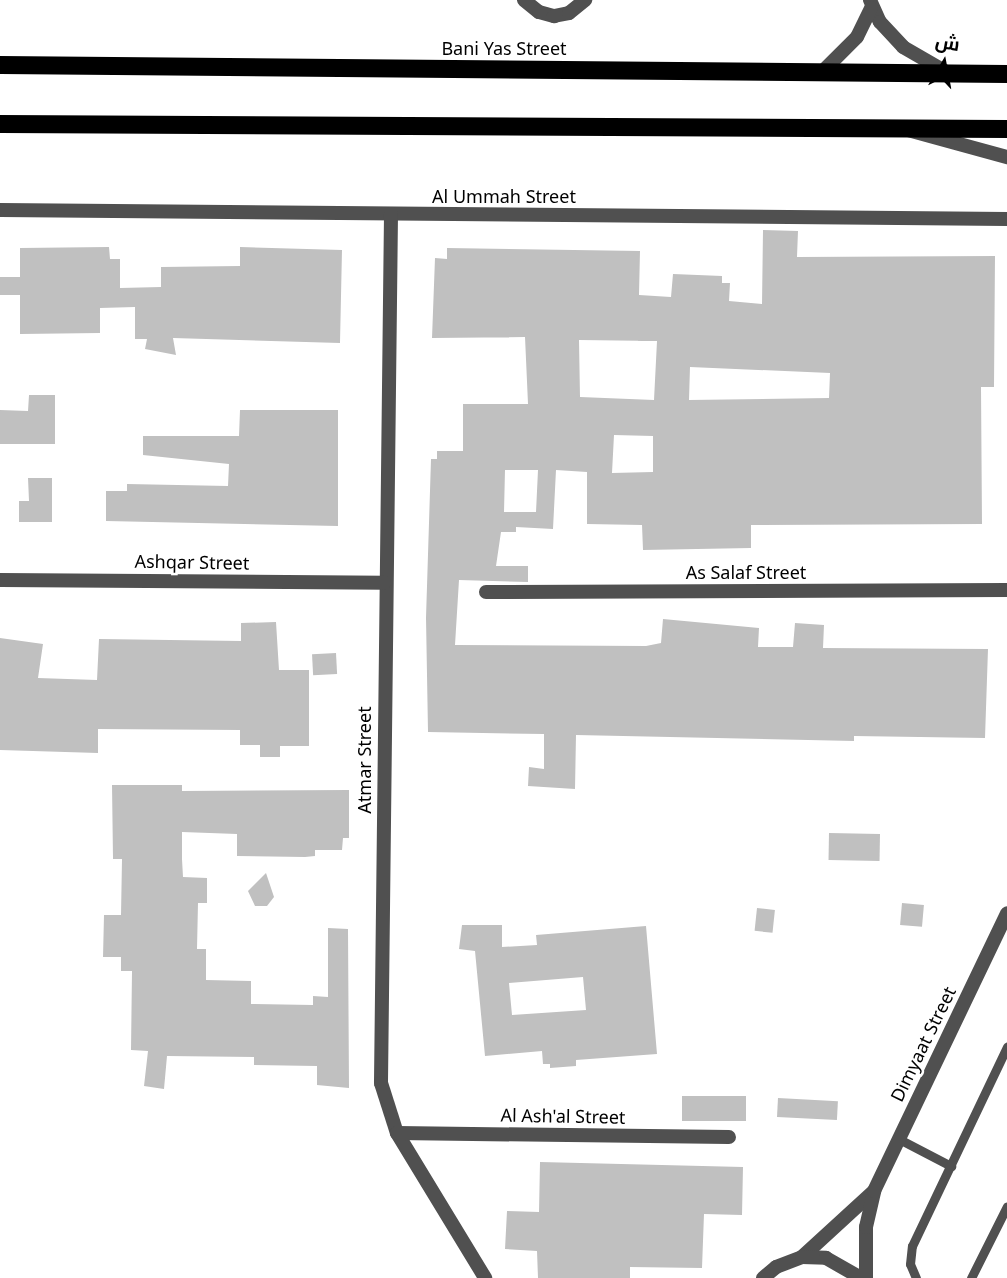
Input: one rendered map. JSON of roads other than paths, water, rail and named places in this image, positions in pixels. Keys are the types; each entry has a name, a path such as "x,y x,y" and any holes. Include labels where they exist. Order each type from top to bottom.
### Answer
{"main road":[{"name":"Bani Yas Street","path":"0,65 1007,74"},
{"path":"0,124 1007,129"}],"street":[{"path":"524,0 539,12 554,16 569,13 585,0"},
{"path":"822,72 857,37 871,4"},
{"path":"871,4 903,47 948,73"},
{"path":"904,128 928,139 989,149 1007,157"},
{"name":"Al Ummah Street","path":"0,211 1007,219"},
{"name":"Atmar Street","path":"391,214 384,583 381,1083 397,1133 485,1278"},
{"name":"Ashqar Street","path":"0,580 384,583"},
{"name":"As Salaf Street","path":"486,592 1007,590"},
{"name":"Dimyaat Street","path":"863,1278 866,1227 874,1191 1007,915"},
{"name":"Al Ash'al Street","path":"397,1133 729,1137"},
{"name":"Dimyaat Street","path":"763,1277 803,1257 874,1191"},
{"path":"803,1257 826,1258 848,1266 863,1278"}],"lane":[{"path":"916,1278 910,1264 912,1246 1007,1047"},
{"path":"899,1139 950,1166"},
{"path":"971,1278 1007,1206"}]}
